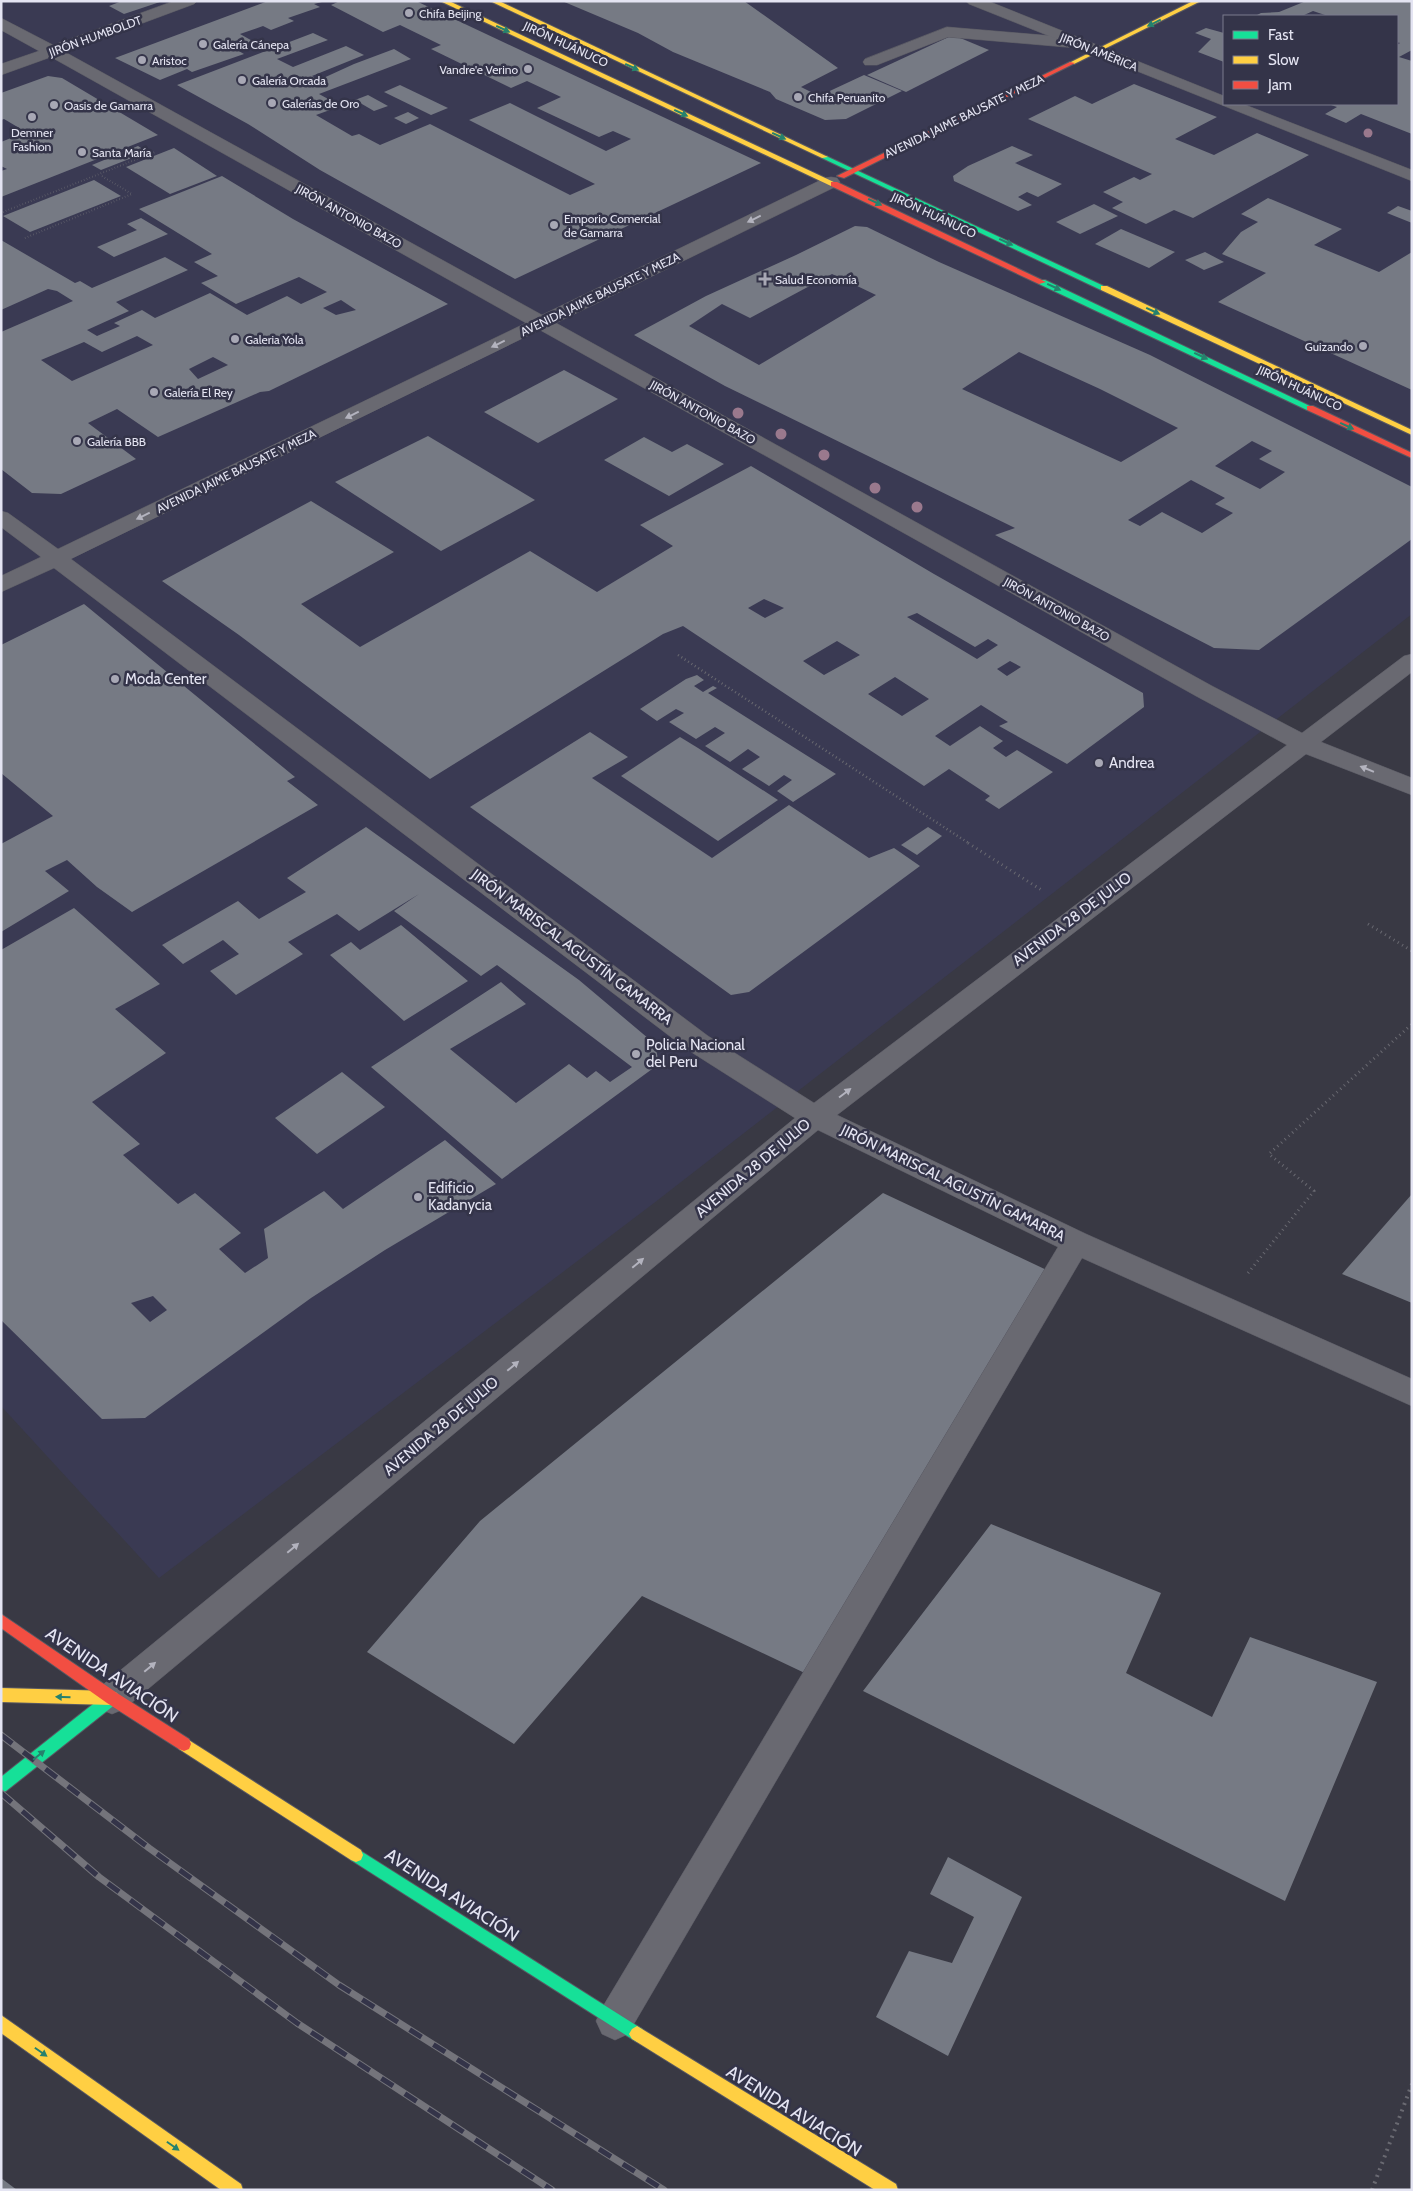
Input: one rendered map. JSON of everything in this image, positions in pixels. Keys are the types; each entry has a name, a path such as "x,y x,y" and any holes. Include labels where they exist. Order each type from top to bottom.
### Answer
{"street":[{"name":"JIRÓN HUMBOLDT","path":"1,70 189,1"},
{"name":"JIRÓN HUÁNUCO","path":"442,1 1412,456"},
{"name":"JIRÓN HUÁNUCO","path":"493,1 1412,433"},
{"name":"JIRÓN AMÈRICA","path":"974,1 1223,102"},
{"name":"AVENIDA JAIME BAUSATE Y MEZA","path":"1,585 831,182 1198,1"},
{"name":"JIRÓN ANTONIO BAZO","path":"1,23 1195,686 1302,743 1412,787"},
{"path":"871,62 936,35 948,32 1077,43"},
{"path":"1232,105 1412,176"},
{"name":"JIRÓN MARISCAL AGUSTÍN GAMARRA","path":"1,517 698,1043 815,1117 1076,1242 1412,1393"},
{"name":"AVENIDA 28 DE JULIO","path":"1,1786 112,1698 815,1117 1302,743 1412,661"},
{"path":"615,2021 1076,1242"},
{"name":"AVENIDA AVIACIÓN","path":"1,1620 112,1698 615,2021 890,2190"},
{"path":"1,1695 112,1698"},
{"path":"1,2023 235,2190"}],"path":[{"path":"2,212 99,175 200,133"},
{"path":"25,238 132,194 99,175"},
{"path":"678,655 1078,915"},
{"path":"1368,924 1412,951"},
{"path":"1221,1308 1314,1192 1268,1154 1412,1024"},
{"path":"1372,2190 1412,2084"}],"shaded area":[{"path":"1,1 1412,1 1412,614 654,1203 159,1578 1,1406"}],"building":[{"path":"122,1 160,2 124,14 109,6"},
{"path":"268,1 322,2 314,4 320,7 288,18 294,21 271,30 263,26 240,34 256,43 237,50 244,54 192,72 187,69 160,80 115,58"},
{"path":"340,1 416,1 761,163 515,279 320,170 248,124 177,85 313,33 328,40 277,59 293,67 346,46 364,55 312,76 319,80 394,49 411,59 319,94 341,106 316,115 352,136 359,134 380,145 430,124 570,195 595,184 469,120 510,103 606,151 631,139 613,131 599,137 537,108 561,97 527,81 511,88 431,49 441,45 400,25 383,32 331,5"},
{"path":"562,1 744,1 838,68 801,87 819,96 864,75 902,91 846,119 825,120 776,99 770,92 673,52 638,33"},
{"path":"1306,1 1412,1 1412,50 1399,57 1412,61 1412,134 1361,114 1346,123 1325,114 1337,107 1331,105 1398,105 1398,44 1400,43 1398,42 1398,15 1325,15 1313,11 1304,15 1257,15 1279,12"},
{"path":"1206,28 1223,33 1223,62 1198,52 1211,39 1195,33"},
{"path":"953,35 989,50 906,92 867,75"},
{"path":"48,76 62,78 158,135 1,197 1,171 7,169 1,166 1,142 26,132 4,119 1,120 1,93"},
{"path":"1134,84 1217,117 1175,139 1214,155 1257,133 1309,155 1193,218 1174,210 1146,224 1112,208 1123,202 1103,192 1134,177 1140,180 1152,174 1028,119 1075,96 1092,104"},
{"path":"400,85 448,108 431,115 384,92"},
{"path":"368,95 388,106 374,111 355,100"},
{"path":"408,112 419,118 406,124 394,118"},
{"path":"138,146 147,152 101,170 92,165"},
{"path":"1012,146 1033,155 1015,163 1062,184 1038,197 1027,192 1018,197 1032,205 1018,211 954,181 953,176 968,166"},
{"path":"174,148 217,176 170,194 126,167"},
{"path":"222,176 293,219 448,304 269,391 260,392 158,437 117,409 88,423 136,459 61,494 32,493 1,469 1,332 73,301 57,291 48,289 1,310 1,240 75,283 80,281 92,288 165,257 188,270 116,302 129,311 87,330 97,336 120,326 114,323 142,310 155,318 210,293 247,315 287,296 301,304 327,292 299,277 236,304 201,283 218,276 194,262 212,254 139,209","holes":["341,300 356,310 336,315 323,308","137,336 153,345 72,381 41,360 84,342 102,352","213,357 228,365 198,379 189,369"]},
{"path":"94,180 121,196 30,232 3,216"},
{"name":"Guizando","path":"1268,198 1342,229 1314,245 1379,272 1412,252 1412,390 1218,302 1266,273 1222,254 1241,232 1258,222 1241,214"},
{"path":"1094,204 1118,216 1080,234 1056,222"},
{"path":"1398,206 1412,211 1412,223 1387,213"},
{"path":"141,218 168,234 114,257 97,247 137,230 127,224"},
{"path":"855,226 867,227 939,262 1150,355 1412,487 1412,539 1259,650 1214,648 995,535 1015,528 725,386 634,335 706,296","holes":["832,274 876,295 759,365 689,326 722,304 750,318","1019,352 1100,389 1178,428 1121,462 962,389","1252,441 1272,451 1259,459 1285,472 1260,489 1215,466","1191,480 1225,498 1215,504 1233,513 1202,533 1162,512 1140,526 1128,520"]},
{"path":"1121,229 1175,252 1149,268 1095,244"},
{"path":"1205,252 1224,262 1204,270 1185,260"},
{"path":"564,370 618,399 538,443 484,412"},
{"path":"428,436 535,500 441,551 335,482"},
{"path":"644,437 672,452 687,444 724,464 669,496 604,460"},
{"path":"751,466 934,574 1143,693 1144,707 1067,764 999,726 1008,722 981,705 935,736 950,746 980,726 1003,741 993,748 1006,757 1017,750 1053,772 999,809 985,800 990,796 949,769 924,786 683,626 663,634 430,779 239,635 162,581 311,501 394,552 301,604 360,647 530,551 597,592 673,546 640,525","holes":["764,599 784,608 765,618 748,608","917,613 975,647 988,639 998,645 977,659 907,617","837,641 860,655 824,675 803,661","1010,661 1021,667 1007,676 997,669","895,677 929,699 902,716 868,694"]},
{"path":"84,604 295,777 287,781 318,805 132,912 97,887 67,860 45,871 69,891 1,932 1,844 53,816 1,773 1,645"},
{"path":"697,675 704,680 694,686 703,692 713,686 717,688 708,693 836,774 793,802 777,791 792,780 784,775 769,786 742,769 760,757 748,749 730,762 705,746 725,733 715,727 696,739 669,722 684,713 676,709 657,721 640,709 686,679"},
{"path":"590,732 628,757 592,778 712,858 789,805 869,858 894,848 920,866 749,992 731,995 470,807"},
{"path":"680,737 778,800 718,841 621,776"},
{"path":"366,827 579,980 655,1044 659,1064 502,1179 371,1067 501,982 526,1004 450,1049 516,1103 569,1064 587,1078 596,1071 610,1082 632,1067 497,965 481,976 394,911 419,894 359,931 337,914 288,942 303,954 236,995 210,971 239,954 223,940 183,964 162,945 238,901 259,919 306,892 287,878"},
{"path":"928,827 942,836 917,855 901,845"},
{"path":"74,908 160,984 115,1009 166,1053 92,1102 140,1144 123,1155 178,1204 195,1193 241,1233 219,1249 245,1273 268,1258 264,1229 324,1191 343,1209 445,1140 496,1184 385,1250 311,1298 145,1418 102,1419 1,1320 1,950","holes":["153,1296 167,1310 150,1322 131,1303"]},
{"path":"401,925 468,981 404,1021 330,955 351,942 360,950"},
{"path":"342,1072 385,1107 317,1154 275,1118"},
{"path":"883,1193 1053,1273 811,1676 642,1596 514,1744 367,1652 480,1521"},
{"path":"1412,1194 1412,1303 1342,1274"},
{"path":"991,1524 1161,1593 1126,1673 1212,1717 1250,1637 1377,1682 1285,1901 863,1691"},
{"path":"948,1857 1022,1897 948,2056 876,2017 909,1951 952,1963 974,1917 930,1894"},
{"path":"1,2178 17,2190 1,2190"}],"railway":[{"path":"1,1735 149,1848 339,1985 664,2190"},
{"path":"1,1793 99,1877 297,2023 552,2190"}],"traffic: fast":[{"path":"824,157 1104,288"},
{"path":"1042,282 1310,408"},
{"path":"1,1786 112,1698"},
{"path":"356,1855 637,2034"}],"traffic: slow":[{"path":"443,1 834,184"},
{"path":"493,1 824,157"},
{"path":"1072,63 1198,1"},
{"path":"1104,288 1412,433"},
{"path":"1,1695 112,1698"},
{"path":"184,1744 356,1855"},
{"path":"1,2023 235,2190"},
{"path":"637,2034 890,2190"}],"traffic: jam":[{"path":"841,176 1072,63"},
{"path":"834,184 1042,282"},
{"path":"1310,408 1412,456"},
{"path":"1,1620 112,1698 184,1744"}],"place":[{"name":"Chifa Beijing","path":"409,13"},
{"name":"Galería Cánepa","path":"203,44"},
{"name":"Aristoc","path":"142,60"},
{"name":"Vandre'e Verino","path":"528,69"},
{"name":"Galería Orcada","path":"242,80"},
{"name":"Chifa Peruanito","path":"798,97"},
{"name":"Galerías de Oro","path":"272,103"},
{"name":"Oasis de Gamarra","path":"54,105"},
{"name":"Demner Fashion","path":"32,117"},
{"name":"Santa María","path":"82,152"},
{"name":"Emporio Comercial de Gamarra","path":"554,225"},
{"name":"Salud Economía","path":"765,279"},
{"name":"Galeria Yola","path":"235,339"},
{"name":"Guizando","path":"1363,346"},
{"name":"Galería El Rey","path":"154,392"},
{"name":"Galería BBB","path":"77,441"},
{"name":"Moda Center","path":"115,679"},
{"name":"Andrea","path":"1099,763"},
{"name":"Policia Nacional del Peru","path":"636,1054"},
{"name":"Edificio Kadanycia","path":"418,1197"}]}
